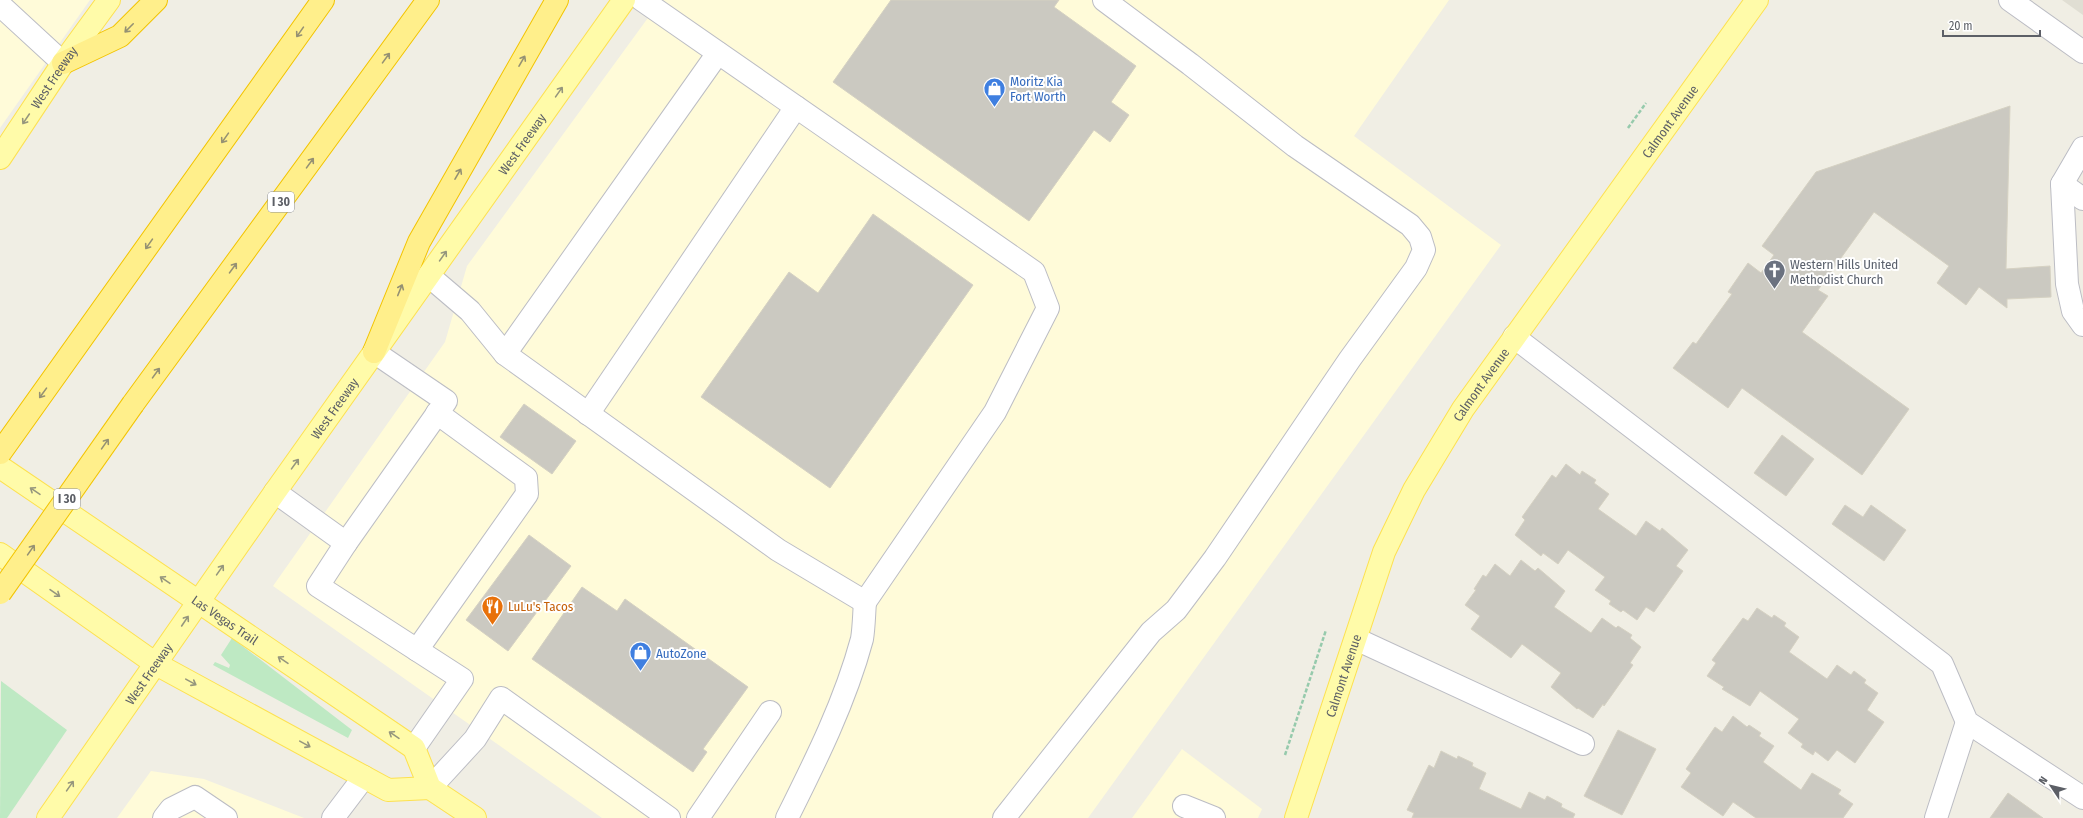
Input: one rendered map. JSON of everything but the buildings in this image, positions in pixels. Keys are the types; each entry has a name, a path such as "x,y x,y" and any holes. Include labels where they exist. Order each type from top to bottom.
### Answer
{"highway":[{"path":"63,63 120,36 156,0"},
{"path":"0,453 323,0"},
{"name":"I 30","path":"0,593 133,404 428,0"},
{"path":"374,352 419,242 557,0"}],"main road":[{"name":"West Freeway","path":"0,157 63,63 109,0"},
{"name":"West Freeway","path":"48,818 156,664 197,602 624,0"},
{"name":"Calmont Avenue","path":"1296,818 1384,552 1414,490 1463,409 1757,0"},
{"name":"Las Vegas Trail","path":"0,467 414,748"},
{"path":"0,554 156,664 388,790 430,788"},
{"path":"414,748 430,788 475,818"}],"street":[{"path":"642,0 1034,272 1048,308 994,412 865,602 862,637 842,699 824,745 787,818"},
{"path":"1004,818 1151,632 1176,610 1350,359 1416,268 1424,250 1420,237 1410,225 1295,146 1190,64 1104,0"},
{"path":"2010,0 2083,52"},
{"path":"4,4 63,63"},
{"path":"505,354 718,53"},
{"path":"588,414 796,107"},
{"path":"2083,148 2062,184 2067,284 2073,310 2083,325"},
{"path":"2062,184 2083,199"},
{"path":"429,276 470,311 505,354 778,550 865,602"},
{"path":"1514,338 1942,664 1966,722 2083,798"},
{"path":"374,352 446,401 346,543 318,586 462,679 414,748"},
{"path":"417,650 527,494 526,478 437,413"},
{"path":"275,492 346,543"},
{"path":"1356,639 1583,744"},
{"path":"430,788 475,739 502,698 665,817"},
{"path":"698,818 770,712"},
{"path":"1936,818 1966,722"},
{"path":"333,818 364,777"},
{"path":"164,818 171,809 195,797 226,818"},
{"path":"1184,806 1214,818"}],"shaded area":[{"path":"0,0 90,0 0,128"},
{"path":"661,0 1449,0 1354,136 1501,245 1088,818 602,818 273,586 445,342 467,266"},
{"path":"2062,0 2083,0 2083,15"},
{"path":"1182,749 1262,809 1258,818 1132,818"},
{"path":"151,771 204,779 304,818 117,818"}],"green space":[{"path":"232,638 352,730 348,738 213,665 215,662 229,668 230,665 221,655"},
{"path":"1,681 67,730 7,818 0,818"}],"place":[{"name":"Moritz Kia Fort Worth","path":"995,108"},
{"name":"Western Hills United Methodist Church","path":"1774,290"},
{"name":"LuLu's Tacos","path":"493,626"},
{"name":"AutoZone","path":"640,672"}]}
